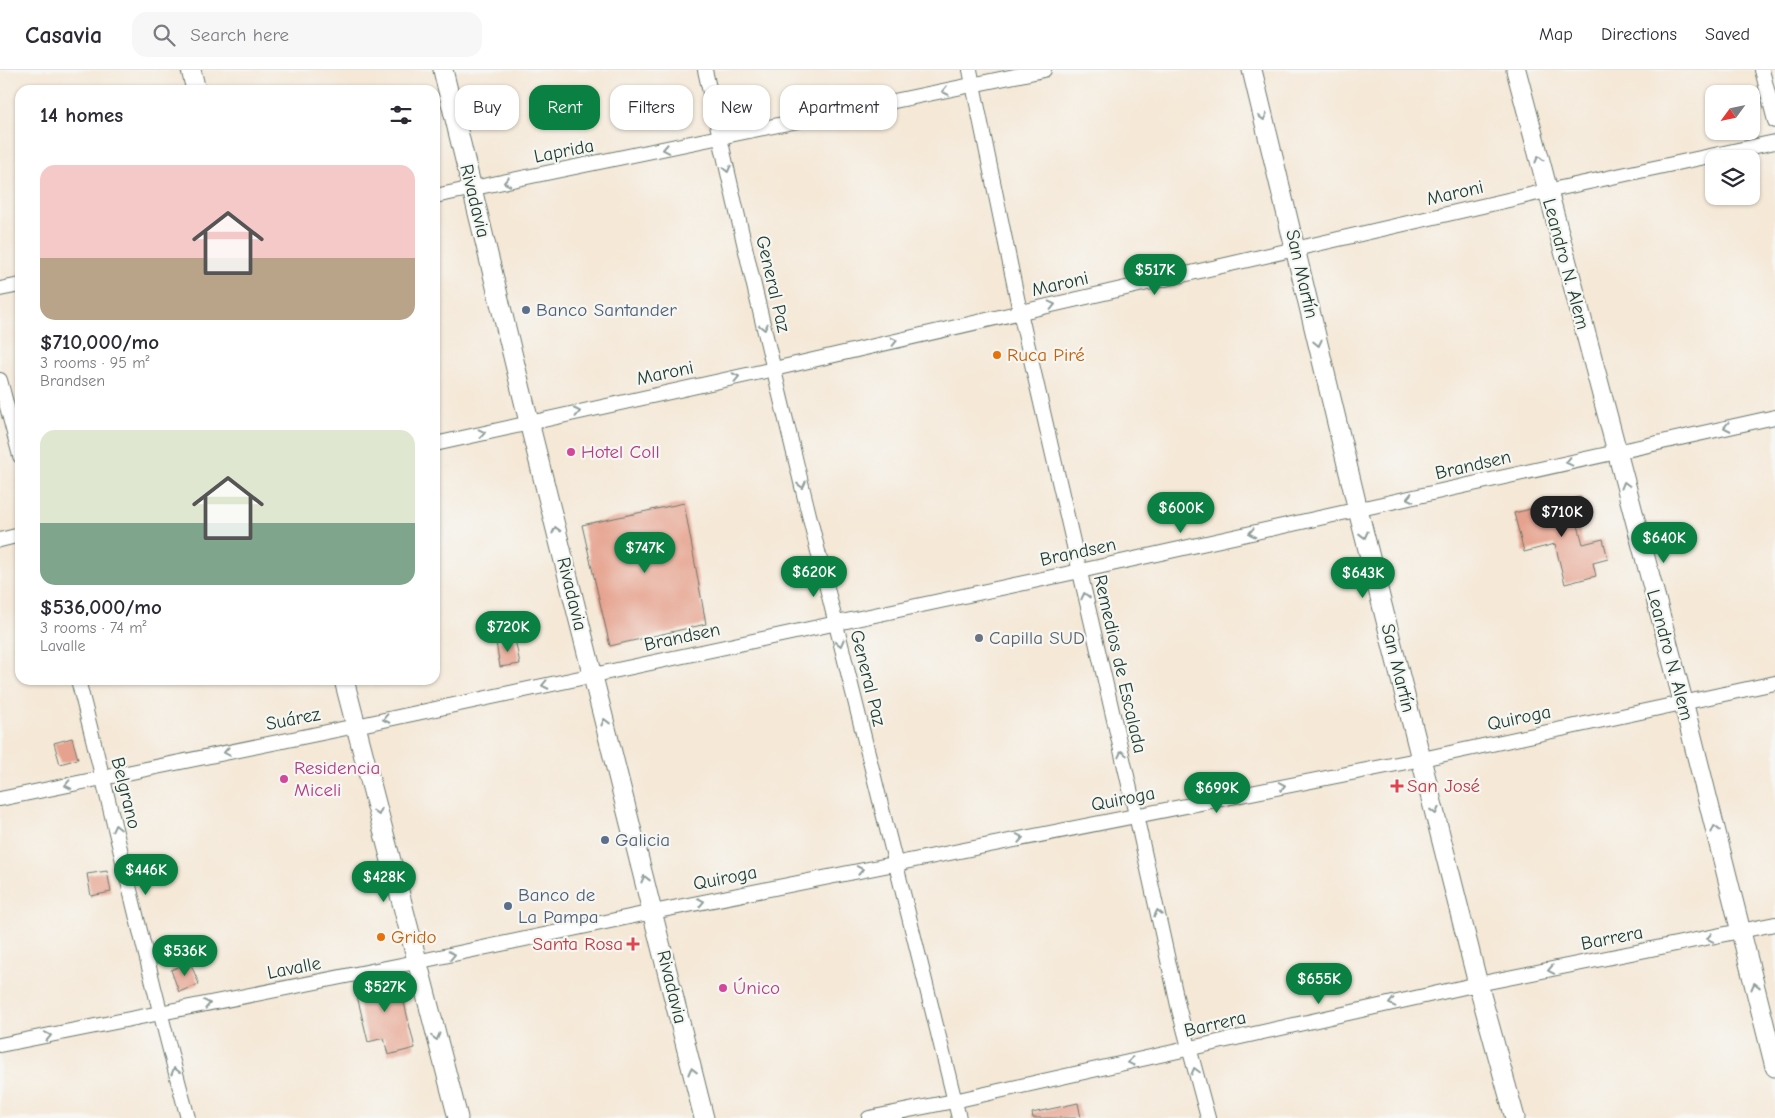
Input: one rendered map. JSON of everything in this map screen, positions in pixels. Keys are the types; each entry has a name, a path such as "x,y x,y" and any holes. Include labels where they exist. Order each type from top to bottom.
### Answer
{"main road":[{"path":"191,70 195,85"},
{"name":"Rivadavia","path":"443,70 529,422 704,1118"},
{"name":"San Martín","path":"1252,70 1358,510 1478,984 1515,1118"},
{"name":"Leandro N. Alem","path":"1516,70 1683,702 1775,1067"},
{"path":"345,685 458,1118"}],"street":[{"name":"General Paz","path":"705,70 835,622 958,1118"},
{"name":"Remedios de Escalada","path":"970,70 1020,312 1179,1010 1208,1118"},
{"name":"Laprida","path":"440,195 1044,70"},
{"path":"1762,70 1775,121"},
{"name":"Maroni","path":"440,443 774,369 1547,191 1775,142"},
{"path":"0,289 15,286"},
{"path":"0,380 15,437"},
{"name":"Brandsen","path":"593,675 1080,571 1775,417"},
{"path":"0,540 15,536"},
{"name":"Suárez","path":"0,799 593,675"},
{"name":"Quiroga","path":"653,912 1422,759 1775,683"},
{"name":"Belgrano","path":"79,685 160,1014 188,1118"},
{"name":"Lavalle","path":"0,1045 416,962 653,912"},
{"name":"Barrera","path":"869,1118 954,1101 1478,984 1775,924"}],"building":[{"path":"1581,497 1586,515 1576,518 1583,544 1603,539 1608,559 1593,563 1596,576 1565,584 1555,544 1524,552 1514,513"},
{"path":"684,503 706,624 610,646 582,525"},
{"path":"515,639 520,664 500,667 496,642"},
{"path":"72,738 78,759 60,764 54,743"},
{"path":"107,871 111,892 91,896 87,874"},
{"path":"190,962 199,984 179,992 171,970"},
{"path":"394,975 398,978 415,1048 388,1055 384,1038 368,1042 354,983"},
{"path":"1078,1103 1081,1118 1033,1118 1032,1113"}],"place":[{"name":"Banco Santander","path":"526,310"},
{"name":"Ruca Piré","path":"997,355"},
{"name":"Hotel Coll","path":"571,452"},
{"name":"Capilla SUD","path":"979,638"},
{"name":"Residencia Miceli","path":"284,779"},
{"name":"San José","path":"1397,786"},
{"name":"Galicia","path":"605,840"},
{"name":"Banco de La Pampa","path":"508,906"},
{"name":"Grido","path":"381,937"},
{"name":"Santa Rosa","path":"633,944"},
{"name":"Único","path":"723,988"}]}
